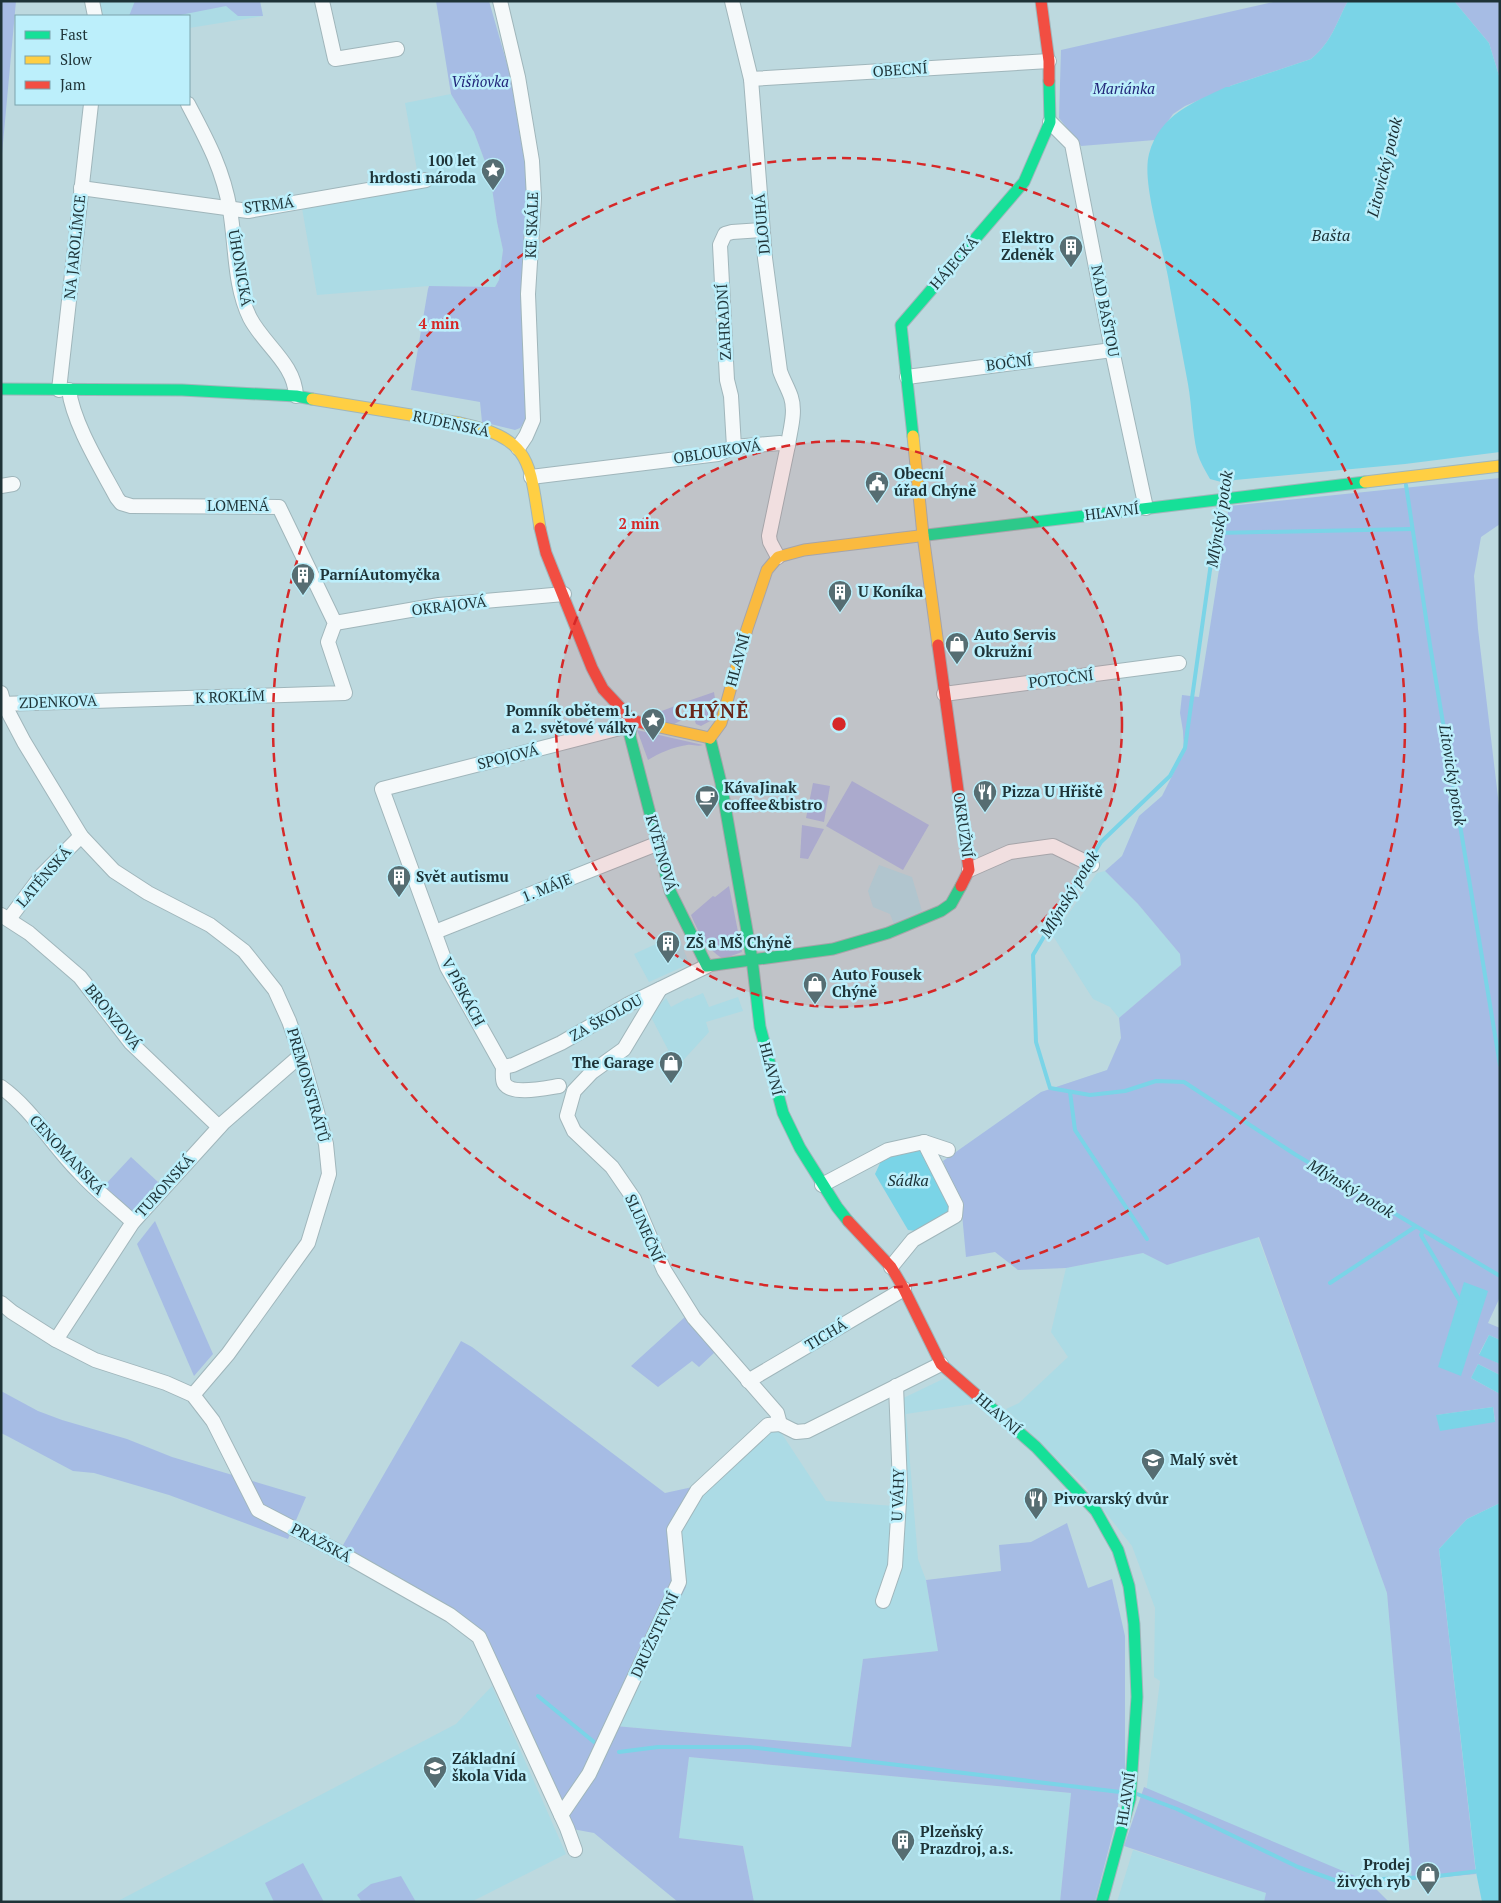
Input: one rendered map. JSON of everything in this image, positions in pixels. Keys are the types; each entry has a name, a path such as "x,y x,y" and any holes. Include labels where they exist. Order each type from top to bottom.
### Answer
{"street":[{"path":"92,1 95,15"},
{"path":"322,1 335,59 397,49"},
{"name":"KE SKÁLE","path":"500,1 518,77 532,161 534,198 528,294 533,420 529,431 518,448"},
{"name":"DLOUHÁ","path":"732,1 751,79 762,230 780,371 791,396 793,407 788,445"},
{"name":"HÁJECKÁ","path":"923,536 901,325 1024,182 1050,122 1048,61 1041,1"},
{"name":"OBECNÍ","path":"751,79 1048,61"},
{"name":"NA JAROLÍMCE","path":"64,390 81,188 91,105"},
{"name":"ÚHONICKÁ","path":"189,105 218,162 230,208 237,268 243,299 250,319 291,374 296,384 296,396"},
{"name":"NAD BAŠTOU","path":"1050,122 1072,144 1112,350 1146,508"},
{"name":"STRMÁ","path":"81,188 248,211 426,180"},
{"name":"ZAHRADNÍ","path":"734,447 731,396 727,380 720,245 725,234 762,230"},
{"name":"BOČNÍ","path":"907,377 1112,350"},
{"name":"RUDENSKÁ","path":"1,389 182,390 296,396 475,427 507,439 518,448"},
{"name":"LOMENÁ","path":"64,390 121,503 131,506 279,507 335,623"},
{"name":"OBLOUKOVÁ","path":"531,477 718,454 734,447 780,443 788,445"},
{"path":"778,557 769,536 788,445"},
{"path":"518,448 526,460 531,477 540,531 546,553 596,675 604,688 632,720 663,729 710,738"},
{"name":"HLAVNÍ","path":"1102,1902 1130,1799 1137,1690 1134,1624 1129,1586 1118,1550 1092,1506 1036,1447 941,1364 891,1267 837,1207 800,1148 784,1113 760,1027 752,959 722,788 710,738 721,723 747,629 767,570 778,557 804,550 1500,466"},
{"name":"OKRUŽNÍ","path":"752,959 832,949 897,929 941,911 951,904 969,870 923,536"},
{"name":"OKRAJOVÁ","path":"335,623 439,605 564,594"},
{"name":"K ROKLÍM","path":"116,701 345,692 328,642 335,623"},
{"name":"POTOČNÍ","path":"944,694 1179,663"},
{"name":"ZDENKOVA","path":"2,700 116,701"},
{"name":"PREMONSTRÁTŮ","path":"2,700 24,742 81,836 114,871 148,893 210,926 244,951 275,990 301,1055 326,1144 329,1174 308,1243 240,1338 192,1395"},
{"name":"SPOJOVÁ","path":"382,789 620,728 632,720"},
{"name":"KVĚTNOVÁ","path":"632,720 630,736 670,891 707,966"},
{"name":"V PÍSKÁCH","path":"382,789 447,966 503,1067 502,1077 505,1085 512,1090 559,1086"},
{"name":"LATÉNSKÁ","path":"5,917 42,875 81,836"},
{"name":"1. MÁJE","path":"435,932 658,844"},
{"path":"969,870 1010,852 1053,846 1092,865"},
{"name":"BRONZOVÁ","path":"5,917 29,933 80,977 131,1043 219,1127"},
{"path":"707,966 752,959"},
{"name":"ZA ŠKOLOU","path":"503,1067 513,1065 561,1043 629,1004 707,966"},
{"name":"SLUNEČNÍ","path":"660,989 624,1049 592,1072 574,1091 567,1116 574,1131 612,1167 634,1199 664,1270 694,1318 777,1413 780,1424"},
{"name":"TURONSKÁ","path":"56,1340 132,1222 219,1127 301,1055"},
{"name":"CENOMANSKÁ","path":"1,1087 11,1094 79,1172 132,1222"},
{"path":"822,1185 888,1150 924,1142 948,1150"},
{"path":"891,1267 913,1240 955,1216 956,1205 924,1142"},
{"name":"TICHÁ","path":"748,1382 904,1289"},
{"name":"PRAŽSKÁ","path":"1,1303 56,1340 95,1360 166,1383 192,1395 213,1421 258,1510 450,1615 479,1637 561,1815 575,1850"},
{"path":"780,1424 796,1432 807,1432 941,1364"},
{"name":"U VÁHY","path":"883,1601 896,1566 900,1485 896,1386"},
{"name":"DRUŽSTEVNÍ","path":"561,1815 589,1774 680,1582 674,1530 697,1491 768,1425 780,1424"}],"shaded area":[{"path":"96,1 260,1 263,16 190,28 190,15 99,15"},
{"path":"451,94 474,132 490,175 503,250 499,280 495,287 429,286 317,295 302,208 420,187 405,103"},
{"path":"879,865 912,877 922,911 894,924 890,914 873,907 868,891"},
{"path":"1105,871 1138,904 1180,954 1181,965 1119,1018 1110,1007 1093,999 1053,936 1097,873"},
{"path":"678,934 689,964 649,982 634,954"},
{"path":"703,993 709,1007 738,997 743,1011 706,1022 709,1032 677,1067 650,1015 666,998 671,1007"},
{"path":"1258,1237 1387,1593 1412,1880 1337,1879 1146,1793 1160,1681 1154,1677 1155,1608 1132,1546 1084,1485 1006,1409 1019,1403 1068,1357 1051,1332 1066,1268 1143,1253 1167,1264"},
{"path":"945,1378 979,1403 906,1414 918,1559 926,1580 938,1651 863,1659 851,1747 615,1726 677,1529 711,1483 769,1431 780,1431 826,1501 894,1506 891,1404"},
{"name":"Základní škola Vida","path":"492,1686 566,1854 471,1902 116,1902 456,1724"},
{"path":"689,1757 1071,1793 1060,1902 754,1902 743,1846 679,1838"},
{"path":"1133,1850 1266,1893 1264,1902 1117,1902"}],"green space":[{"path":"1,1 16,1 1,165"},
{"path":"135,1 260,1 263,16 238,16 226,6 180,15 129,15"},
{"name":"Višňovka","path":"436,1 489,1 513,85 530,201 527,418 520,428 515,430 482,422 480,402 411,390 429,286 495,287 499,280 503,250 490,175 474,132 451,94"},
{"name":"Mariánka","path":"1278,1 1348,1 1329,39 1311,59 1230,86 1185,106 1173,114 1155,140 1081,146 1059,118 1061,50"},
{"path":"1454,1 1500,1 1500,79 1489,43"},
{"path":"1500,478 1500,524 1481,537 1474,576 1478,629 1500,814 1500,1297 1488,1323 1500,1328 1500,1340 1489,1335 1479,1354 1500,1364 1500,1375 1478,1364 1471,1378 1500,1394 1500,1503 1467,1519 1439,1549 1476,1874 1412,1880 1387,1593 1259,1237 1167,1265 1143,1253 1066,1268 1018,1270 995,1252 966,1257 962,1214 943,1161 1041,1092 1107,1070 1121,1038 1119,1018 1181,965 1180,954 1138,904 1105,871 1122,856 1139,816 1162,796 1184,752 1180,713 1182,695 1199,697 1229,506","holes":["1493,1407 1495,1421 1436,1415"]},
{"path":"714,692 717,712 712,720 701,726 696,724 688,701"},
{"path":"675,706 678,707 682,720 674,724 643,718"},
{"path":"637,730 703,745 677,747 648,760"},
{"path":"852,781 929,825 903,870 826,826"},
{"path":"813,783 830,786 824,822 806,818"},
{"path":"802,825 824,829 808,859 800,858"},
{"path":"729,886 742,952 723,959 704,940 691,915 713,896 715,897"},
{"path":"131,1157 158,1182 133,1212 104,1186"},
{"path":"155,1221 213,1354 194,1376 137,1244"},
{"path":"686,1316 715,1352 699,1367 692,1361 658,1387 631,1366"},
{"path":"461,1341 472,1347 665,1493 711,1483 677,1529 686,1587 615,1726 851,1747 863,1659 938,1651 926,1580 1001,1571 999,1545 1031,1542 1067,1523 1088,1588 1112,1579 1125,1636 1125,1770 1116,1821 1095,1902 1060,1902 1071,1793 689,1757 679,1838 743,1846 754,1902 678,1902 594,1833 567,1828 479,1637 339,1552"},
{"path":"1,1391 38,1411 62,1420 127,1439 172,1457 306,1497 288,1539 169,1495 94,1473 73,1471 1,1433"},
{"path":"1144,1787 1369,1882 1389,1902 1264,1902 1266,1893 1124,1846"},
{"path":"303,1863 324,1902 274,1902 265,1883"},
{"path":"401,1876 416,1902 362,1902 357,1895 371,1884"}],"water":[{"name":"Bašta","path":"1348,1 1454,1 1489,43 1500,79 1500,452 1405,464 1235,480 1225,483 1210,479 1195,444 1188,384 1148,183 1147,167 1149,154 1154,140 1169,119 1190,105 1226,87 1311,59 1329,39"},
{"name":"Sádka","path":"916,1148 924,1154 949,1207 947,1216 916,1231 908,1230 875,1174 881,1161 905,1149"},
{"path":"1464,1282 1488,1291 1461,1376 1438,1367"},
{"path":"1489,1335 1500,1340 1500,1364 1479,1355"},
{"path":"1478,1364 1500,1375 1500,1394 1471,1378"},
{"path":"1493,1407 1495,1422 1440,1431 1436,1415"},
{"path":"1500,1503 1500,1902 1482,1902 1476,1872 1439,1549 1467,1519"}],"waterway":[{"name":"Mlýnský potok","path":"1221,494 1224,479"},
{"name":"Litovický potok","path":"1406,485 1430,645 1500,1065"},
{"name":"Mlýnský potok","path":"1090,860 1101,842 1170,776 1185,748 1219,506"},
{"path":"1215,533 1412,529"},
{"name":"Mlýnský potok","path":"1086,866 1033,955 1036,1042 1050,1088 1090,1095 1125,1091 1156,1081 1184,1082 1296,1155 1500,1276"},
{"path":"1070,1092 1075,1130 1147,1239"},
{"path":"1330,1283 1415,1227"},
{"path":"1423,1231 1421,1235 1461,1303"},
{"path":"538,1696 594,1742"},
{"path":"619,1752 658,1747 749,1747 1120,1792"},
{"path":"1137,1794 1177,1809 1298,1867 1337,1881 1430,1877 1479,1871"}],"traffic: fast":[{"path":"913,436 901,325 1024,182 1050,122 1049,81"},
{"path":"1,389 182,390 296,396 312,399"},
{"path":"919,536 1365,482"},
{"path":"632,720 630,736 670,891 707,966 833,949 888,933 941,911 951,904 961,886"},
{"path":"710,738 721,783 752,959 760,1027 783,1113 800,1148 848,1221"},
{"path":"980,1398 1036,1447 1096,1511 1118,1550 1129,1586 1134,1624 1137,1697 1130,1799 1102,1902"}],"traffic: slow":[{"path":"312,399 460,423 484,429 502,437 514,446 523,457 529,470 540,528"},
{"path":"913,436 923,535 938,645"},
{"path":"1365,482 1500,466"},
{"path":"710,738 721,723 747,629 767,570 778,557 804,550 919,536"},
{"path":"646,724 710,738"}],"traffic: jam":[{"path":"1041,1 1049,61 1049,81"},
{"path":"540,528 546,553 592,668 603,689 632,720 646,724"},
{"path":"938,645 969,870 961,886"},
{"path":"848,1221 891,1267 941,1364 980,1398"}],"place":[{"name":"100 let hrdosti národa","path":"493,191"},
{"name":"Elektro Zdeněk","path":"1071,268"},
{"name":"Obecní úřad Chýně","path":"877,504"},
{"name":"ParníAutomyčka","path":"303,596"},
{"name":"U Koníka","path":"840,613"},
{"name":"Auto Servis Okružní","path":"957,665"},
{"name":"Pomník obětem 1. a 2. světové války","path":"653,741"},
{"name":"Pizza U Hřiště","path":"985,813"},
{"name":"KávaJinak coffee&bistro","path":"707,818"},
{"name":"Svět autismu","path":"399,898"},
{"name":"ZŠ a MŠ Chýně","path":"668,964"},
{"name":"Auto Fousek Chýně","path":"815,1005"},
{"name":"The Garage","path":"671,1084"},
{"name":"Malý svět","path":"1153,1481"},
{"name":"Pivovarský dvůr","path":"1036,1520"},
{"name":"Základní škola Vida","path":"435,1789"},
{"name":"Plzeňský Prazdroj, a.s.","path":"903,1862"},
{"name":"Prodej živých ryb","path":"1428,1895"}],"district":[{"name":"CHÝNĚ","path":"712,711"}]}
